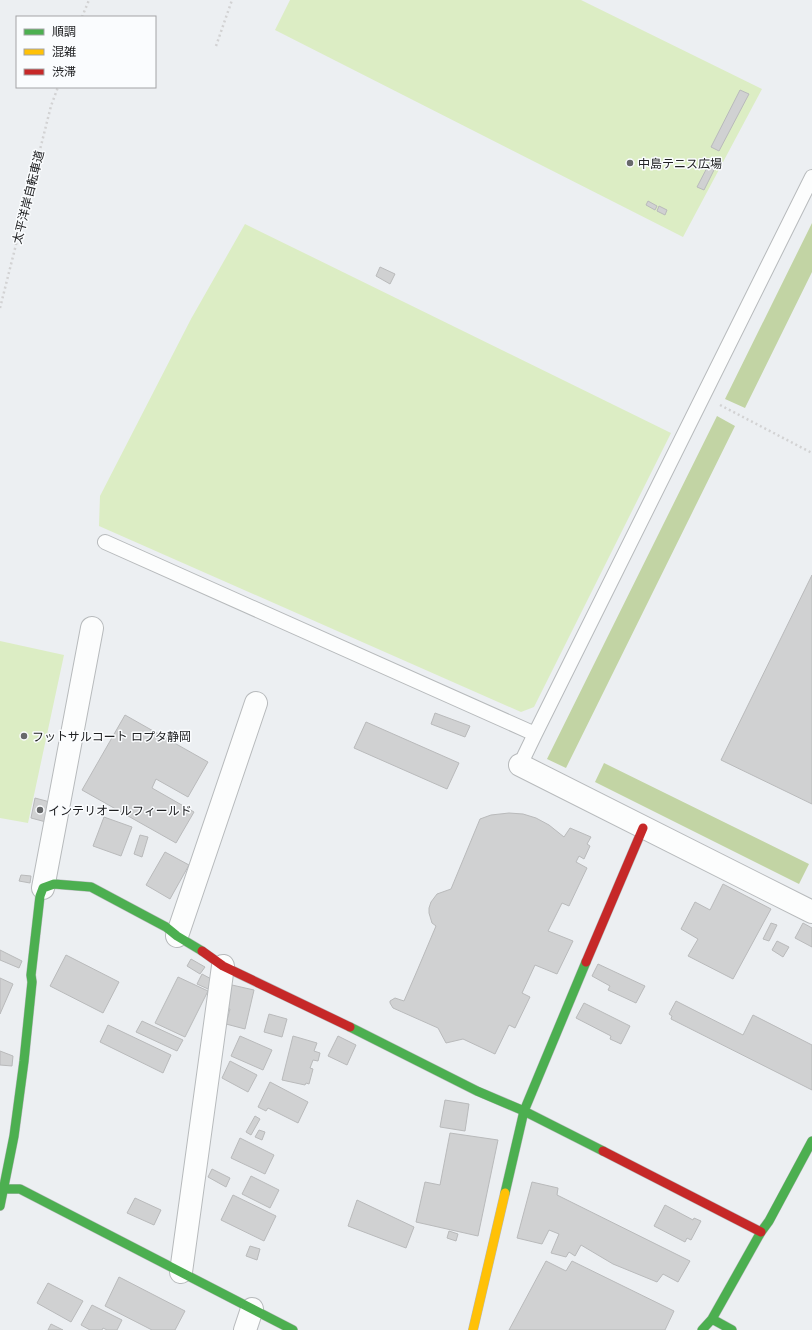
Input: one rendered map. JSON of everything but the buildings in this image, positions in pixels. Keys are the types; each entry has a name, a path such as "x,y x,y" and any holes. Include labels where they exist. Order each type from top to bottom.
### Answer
{"street":[{"path":"0,1206 2,1189 15,1128 24,1061 32,982 31,975 40,896 43,888 92,628"},
{"path":"177,936 256,703"},
{"path":"520,765 812,912"},
{"path":"473,1330 524,1111 643,828"},
{"path":"43,888 54,884 91,887 166,927 177,936 210,956 222,966 356,1030 477,1091 524,1111 761,1232"},
{"path":"181,1272 222,966"},
{"path":"702,1330 712,1320 761,1232 769,1221 812,1141"},
{"path":"2,1189 20,1189 293,1330"},
{"path":"245,1330 252,1309"},
{"path":"712,1320 732,1330"}],"lane":[{"path":"520,765 812,177"},
{"path":"105,542 535,734"}],"path":[{"path":"82,16 88,0"},
{"path":"216,46 232,0"},
{"name":"太平洋岸自転車道","path":"0,308 51,106 58,88"},
{"path":"703,396 812,453"}],"green space":[{"name":"中島テニス広場","path":"290,0 581,0 762,89 683,237 275,30"},
{"path":"812,223 812,272 745,408 725,399"},
{"path":"245,224 671,433 534,707 521,712 99,526 100,496 191,319"},
{"path":"717,416 735,426 566,768 547,759"},
{"name":"フットサルコート ロプタ静岡","path":"0,641 64,655 28,823 0,818"},
{"path":"604,763 809,864 799,884 595,782"}],"traffic: fast":[{"path":"0,1206 14,1136 24,1061 32,982 31,975 40,896 43,888 54,884 91,887 166,927 177,936 202,951"},
{"path":"505,1193 524,1111 586,962"},
{"path":"350,1027 477,1091 524,1111 603,1151"},
{"path":"702,1330 712,1319 761,1232 769,1221 812,1141"},
{"path":"0,1189 20,1189 293,1330"},
{"path":"712,1319 732,1330"}],"traffic: slow":[{"path":"473,1330 505,1193"}],"traffic: jam":[{"path":"586,962 643,828"},
{"path":"202,951 223,966 350,1027"},
{"path":"603,1151 761,1232"}],"place":[{"name":"中島テニス広場","path":"630,163"},
{"name":"フットサルコート ロプタ静岡","path":"24,736"},
{"name":"インテリオールフィールド","path":"40,810"}]}
